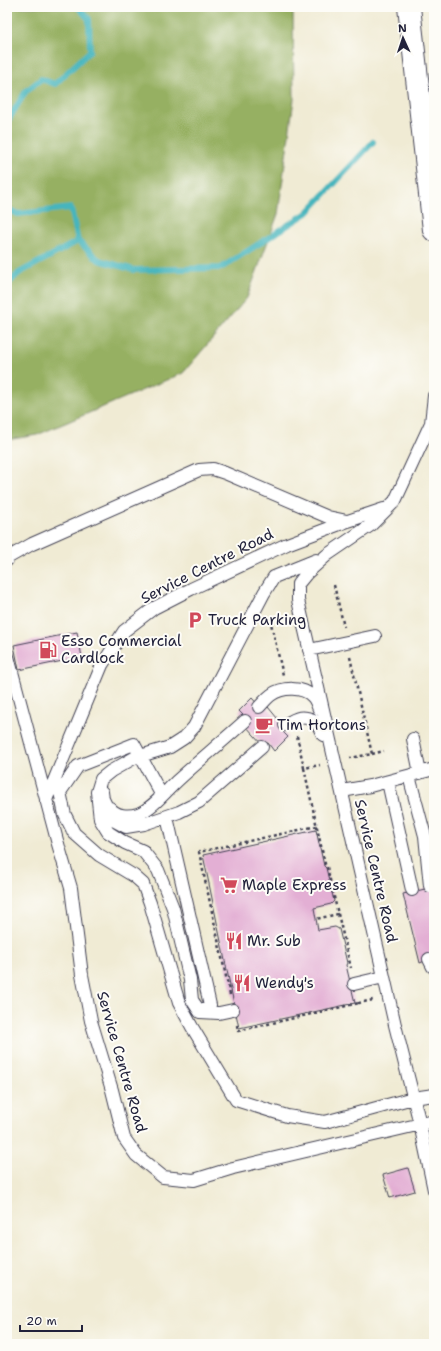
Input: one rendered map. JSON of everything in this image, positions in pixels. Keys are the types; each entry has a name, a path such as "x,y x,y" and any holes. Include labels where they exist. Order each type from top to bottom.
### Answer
{"highway":[{"path":"409,7 434,230"}],"lane":[{"name":"Service Centre Road","path":"420,1124 384,977 324,718 298,600 298,584 307,572 327,555 371,525 394,501 431,423 434,396"},
{"name":"Service Centre Road","path":"7,560 9,557 32,544 199,470 213,469 225,473 328,517 348,521"},
{"name":"Service Centre Road","path":"46,800 102,665 124,631 154,608 191,589 287,544 348,521 382,511 394,501"},
{"path":"200,1012 192,1000 190,980 173,908 158,870 143,851 125,843 108,832 100,819 96,792 101,779 111,771 134,758 170,747 184,738 194,727 264,593 274,577 327,555"},
{"path":"309,650 375,636"},
{"name":"Service Centre Road","path":"7,653 71,888 82,975 91,1021 124,1138 136,1155 163,1177 194,1180 233,1168 434,1121"},
{"path":"259,707 271,695 281,690 291,689 304,691 313,697 324,718"},
{"path":"285,725 293,719 305,716 316,721 332,753"},
{"path":"103,799 112,811 123,816 138,814 153,804 245,721"},
{"path":"413,739 415,775 425,836 430,886"},
{"path":"162,796 134,744 78,766 60,792 65,815 74,833 99,856 134,876 143,884 179,1003 236,1100 287,1116 325,1122 413,1098 434,1095"},
{"path":"101,779 103,799 113,820 126,827 144,824 179,812 199,802 262,747"},
{"name":"Service Centre Road","path":"342,791 388,782 434,769"},
{"path":"388,782 412,890"},
{"path":"167,816 210,1005 200,1012"},
{"path":"425,836 434,854"},
{"path":"354,984 384,977"},
{"path":"200,1012 219,1013 233,1010"},
{"path":"420,1124 434,1190"}],"path":[{"path":"372,754 384,751"},
{"path":"304,768 325,864 338,914 316,919"},
{"path":"317,826 199,852 233,1010 238,1031 359,1003"}],"green space":[{"path":"7,7 293,7 294,99 278,214 247,298 183,373 37,435 7,440"}],"building":[{"path":"77,632 82,657 19,670 14,645"},
{"name":"Tim Hortons","path":"252,698 260,707 268,707 282,724 281,730 288,737 274,751 268,743 262,744 246,726 247,719 239,711"},
{"path":"316,830 334,901 331,904 314,908 318,930 335,927 339,929 355,1003 239,1028 203,855"},
{"path":"434,887 434,960 429,959 420,963 403,894"},
{"path":"408,1168 415,1191 390,1198 383,1175"}],"waterway":[{"path":"7,122 26,91 41,79 55,84 90,51 89,19 78,7"},
{"path":"7,209 18,214 71,208 78,241 99,260 134,270 221,268 307,213 373,142"},
{"path":"7,285 19,273 78,241"}],"place":[{"name":"Truck Parking","path":"195,620"},
{"name":"Esso Commercial Cardlock","path":"48,650"},
{"name":"Tim Hortons","path":"264,725"},
{"name":"Maple Express","path":"229,885"},
{"name":"Mr. Sub","path":"234,941"},
{"name":"Wendy's","path":"242,983"}]}
